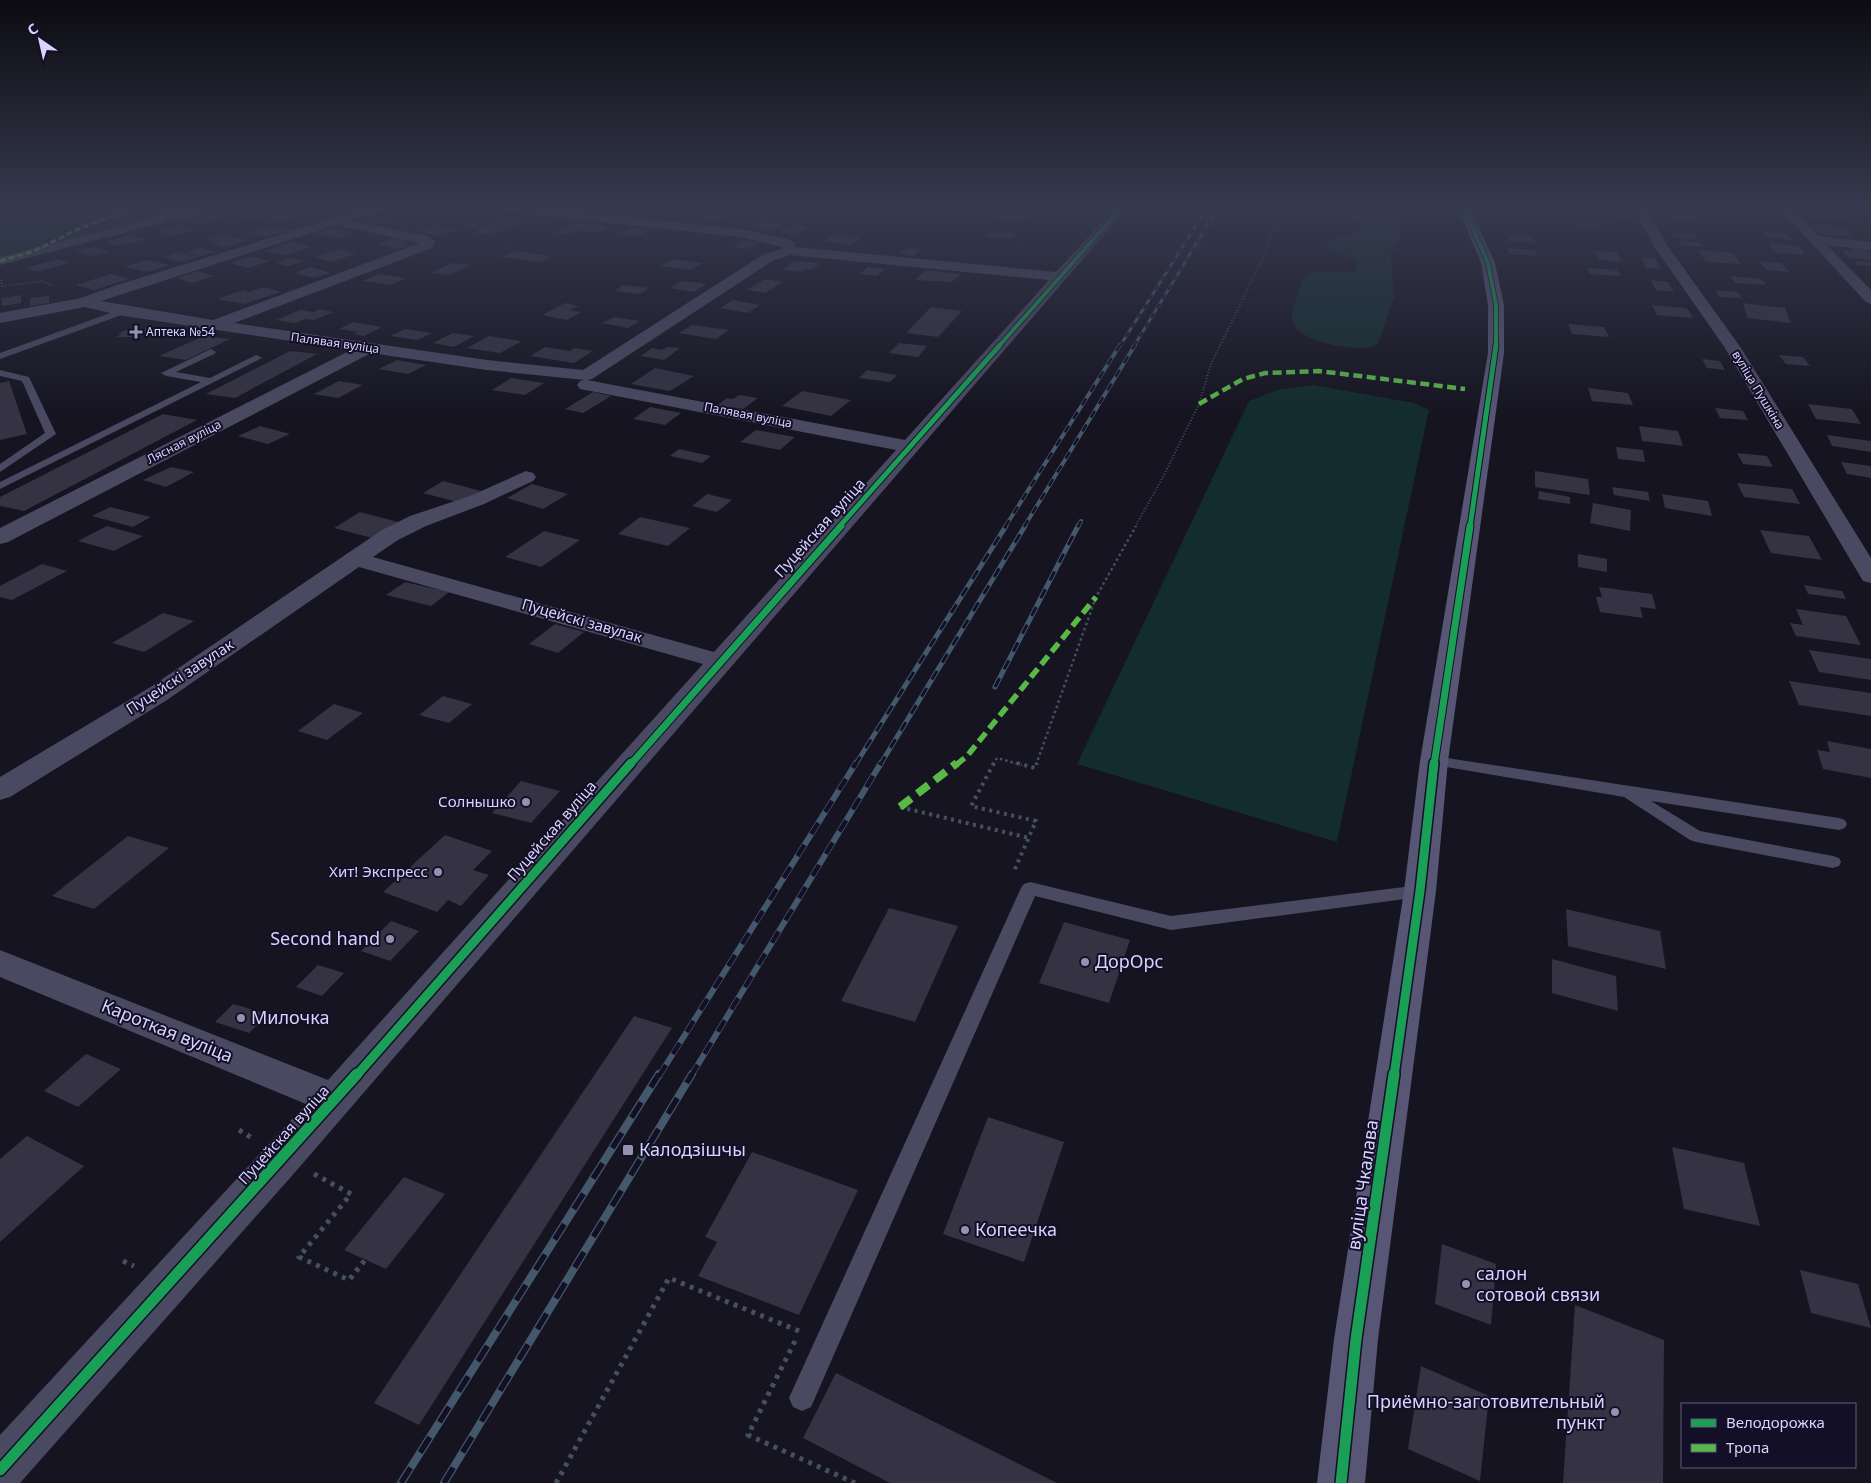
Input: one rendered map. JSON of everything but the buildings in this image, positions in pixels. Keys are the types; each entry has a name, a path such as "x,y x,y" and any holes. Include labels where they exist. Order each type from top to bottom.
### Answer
{"street":[{"path":"0,318 85,302 119,288 154,277"},
{"path":"214,325 341,277"},
{"path":"586,380 740,277"},
{"name":"Пуцейская вуліца","path":"0,1470 283,1158 1060,277"},
{"name":"вуліца Чкалава","path":"1341,1483 1356,1339 1420,891 1434,761 1496,352 1496,305 1491,277"},
{"name":"вуліца Пушкіна","path":"1683,277 1733,348 1871,576"},
{"path":"1850,277 1871,299"},
{"name":"Палявая вуліца","path":"85,302 124,311 586,380 909,447"},
{"name":"Лясная вуліца","path":"0,537 368,348"},
{"name":"Пуцейскі завулак","path":"0,790 158,694 390,535 418,521 477,500 526,477"},
{"name":"Пуцейскі завулак","path":"356,559 720,661"},
{"name":"Кароткая вуліца","path":"0,963 334,1099"}],"lane":[{"path":"0,356 124,311"},
{"path":"211,352 166,373 211,381"},
{"path":"0,486 257,358"},
{"path":"0,373 26,379 51,434 0,469"},
{"path":"1434,761 1840,824"},
{"path":"1625,792 1696,836 1833,862"},
{"path":"802,1398 1030,888 1171,923 1420,891"}],"path":[{"path":"1,277 2,286 42,281 85,302"},
{"path":"1010,816 971,806 997,758 1034,768 1096,597 1163,477 1199,404 1211,364 1253,277"},
{"path":"900,807 1029,838"},
{"path":"283,1158 351,1194 300,1257 349,1280 365,1260"},
{"path":"556,1483 669,1278 799,1331"},
{"path":"748,1435 855,1483"}],"green space":[{"path":"1304,277 1393,277 1394,297 1378,344 1360,348 1325,343 1305,335 1297,329 1291,316"},
{"path":"1313,385 1414,403 1429,410 1337,842 1077,764 1249,401 1277,390"}],"railway":[{"path":"1120,346 1163,277"},
{"path":"1134,346 1176,277"},
{"path":"1005,527 1120,345"},
{"path":"1024,527 1135,345"},
{"path":"1078,527 1081,521"},
{"path":"855,765 1006,526"},
{"path":"880,765 1025,526"},
{"path":"995,687 1078,526"},
{"path":"659,1076 856,763"},
{"path":"691,1076 881,763"},
{"path":"401,1483 659,1074"},
{"path":"444,1483 692,1074"}],"marked path":[{"path":"1199,404 1243,379 1265,373 1319,371 1465,389"},
{"path":"900,807 967,756 1096,597"}],"cycle path":[{"path":"0,1470 283,1158 1060,277"},
{"path":"1341,1483 1356,1339 1420,891 1434,761 1496,353 1496,305 1491,277"}],"place":[{"name":"Аптека №54","path":"136,332"},
{"name":"Солнышко","path":"526,802"},
{"name":"Хит! Экспресс","path":"438,872"},
{"name":"Second hand","path":"390,939"},
{"name":"ДорОрс","path":"1085,962"},
{"name":"Милочка","path":"241,1018"},
{"name":"Калодзішчы","path":"628,1150"},
{"name":"Копеечка","path":"965,1230"},
{"name":"салон сотовой связи","path":"1466,1284"},
{"name":"Приёмно-заготовительный пункт","path":"1615,1412"}]}
